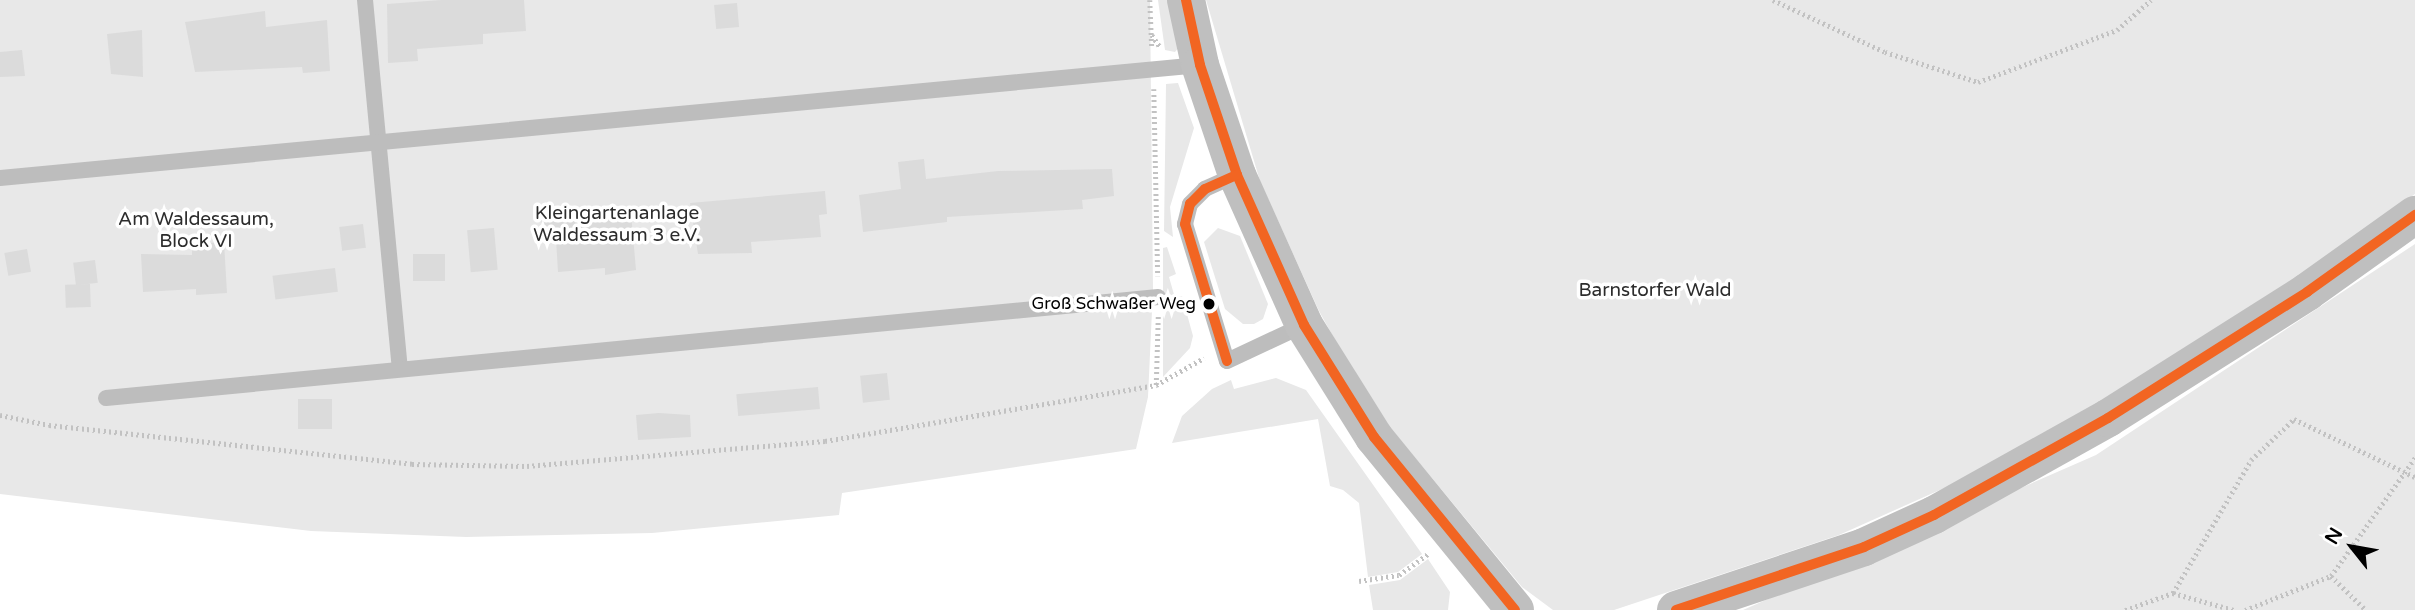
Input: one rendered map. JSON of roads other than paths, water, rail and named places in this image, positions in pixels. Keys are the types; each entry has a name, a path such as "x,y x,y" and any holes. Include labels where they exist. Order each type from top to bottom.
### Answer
{"main road":[{"path":"1186,0 1200,65 1237,175 1304,325 1374,437 1515,610"},
{"path":"1676,610 1864,547 1934,515 2108,418 2307,292 2415,215"}],"lane":[{"path":"365,0 400,368"},
{"path":"0,178 1200,65"},
{"path":"1237,175 1205,189 1190,204 1185,224 1227,361 1304,325"},
{"path":"106,398 1158,297"}],"place":[{"name":"Groß Schwaßer Weg","path":"1209,304"}],"park label":[{"name":"Kleingartenanlage Waldessaum 3 e.V.","path":"617,225"},
{"name":"Am Waldessaum, Block VI","path":"196,231"},
{"name":"Barnstorfer Wald","path":"1655,291"}]}
